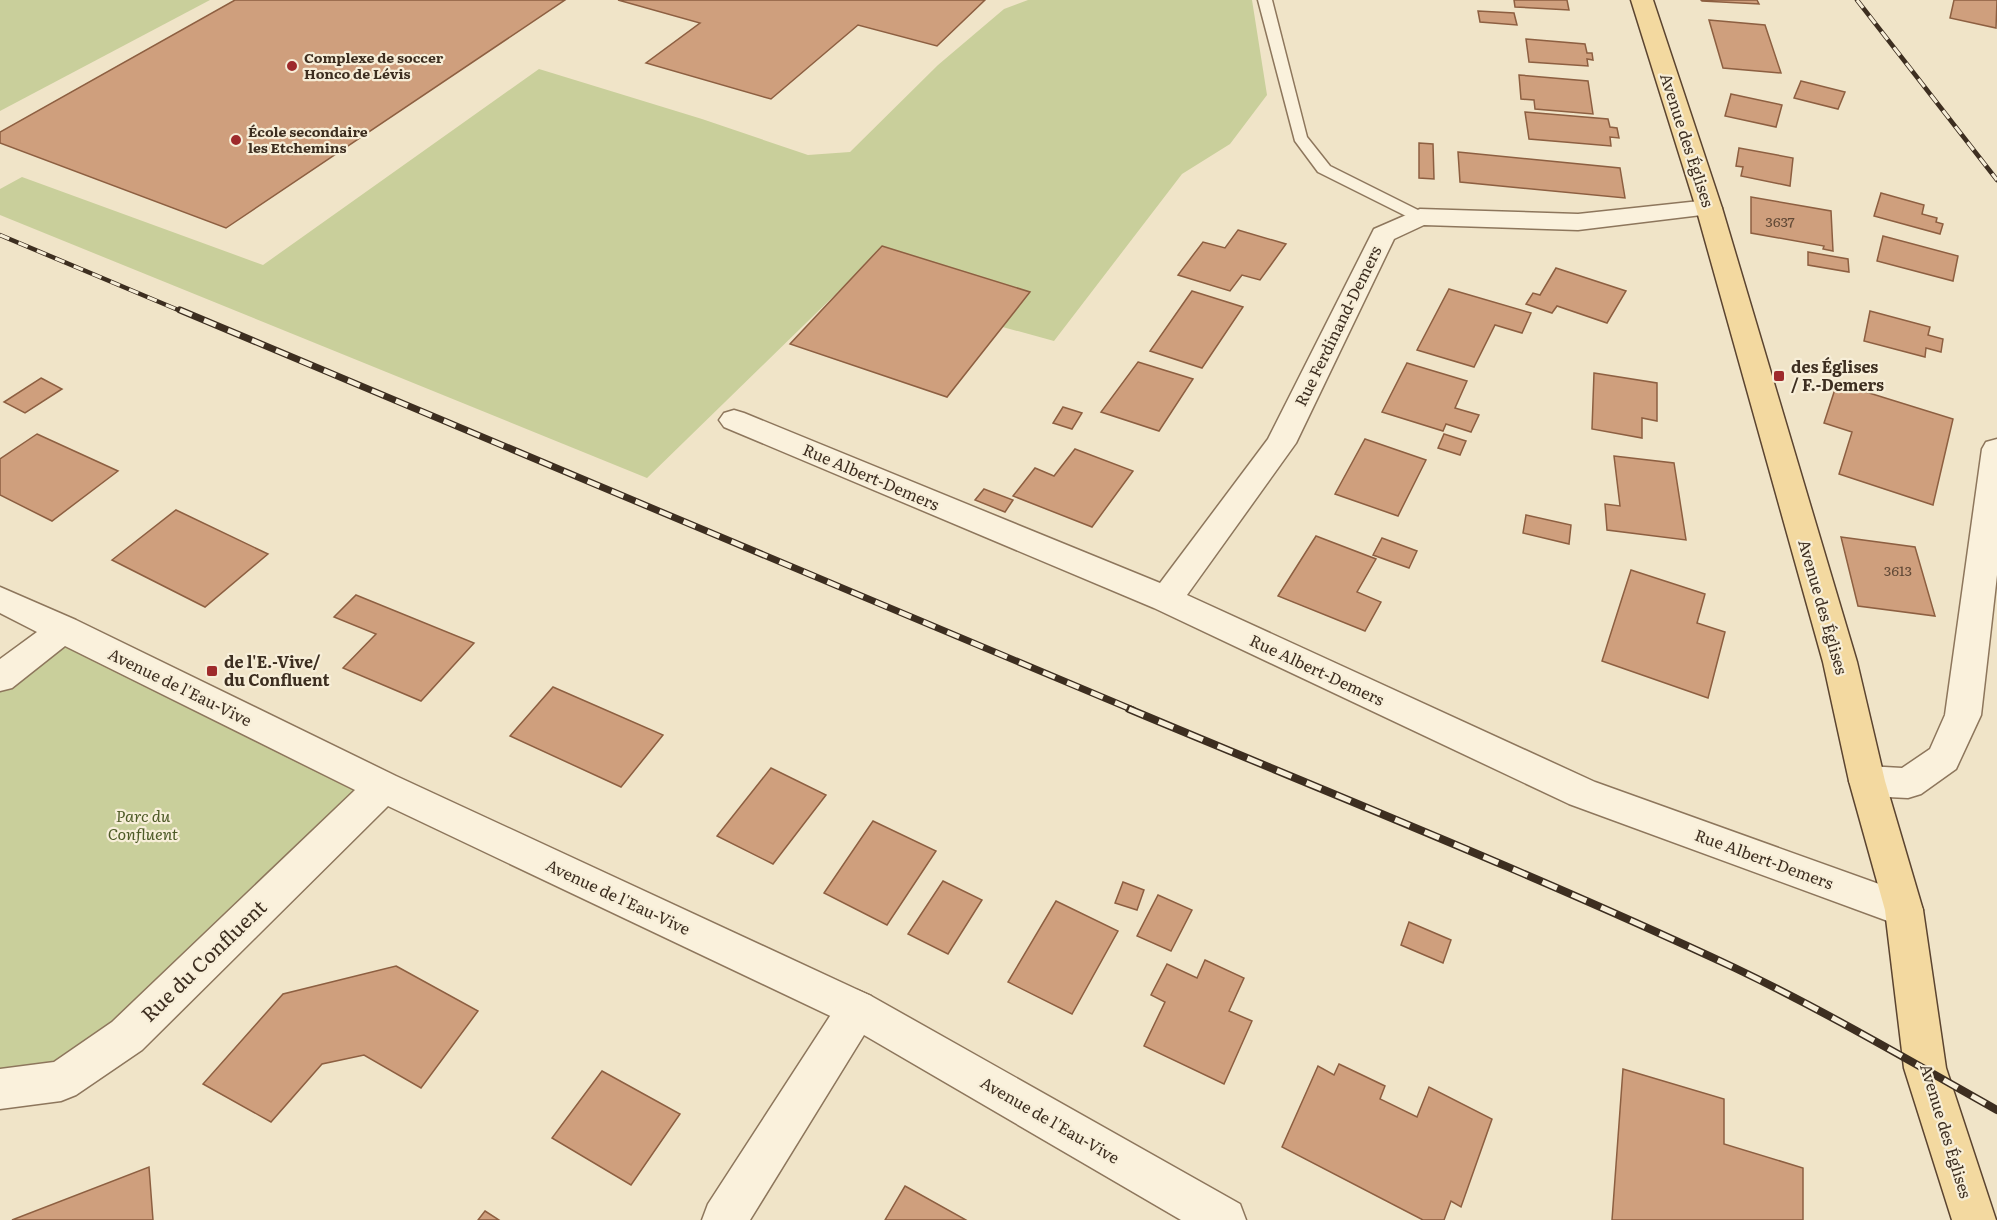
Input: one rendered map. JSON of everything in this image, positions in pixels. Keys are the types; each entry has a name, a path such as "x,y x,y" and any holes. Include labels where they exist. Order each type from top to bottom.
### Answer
{"main road":[{"name":"Avenue des Églises","path":"1642,0 1709,208 1839,662 1867,781 1904,910 1925,1068 1974,1220"}],"street":[{"name":"Rue Ferdinand-Demers","path":"1166,599 1281,442 1383,234 1419,217 1578,222 1709,208"},
{"name":"Rue Albert-Demers","path":"734,420 1166,599 1581,793 1904,910"},
{"path":"1867,781 1908,783 1943,759 1964,714 1997,449"},
{"name":"Avenue de l'Eau-Vive","path":"0,599 382,787 857,1009 1224,1220"},
{"path":"0,678 64,629"},
{"name":"Rue du Confluent","path":"0,1089 61,1081 127,1036 382,787"},
{"path":"724,1220 857,1009"}],"lane":[{"path":"1265,0 1300,138 1324,169 1419,217"}],"green space":[{"path":"0,0 210,0 0,111"},
{"path":"1028,0 1252,0 1267,95 1230,144 1182,174 1054,341 846,284 647,478 0,215 0,189 22,177 263,265 539,69 702,119 808,155 850,152 938,65 1004,9"},
{"name":"Parc du Confluent","path":"64,629 383,787 127,1036 0,1089 0,678"}],"building":[{"name":"Complexe de soccer Honco de Lévis","path":"235,0 565,0 226,228 0,143 0,132"},
{"path":"618,0 985,0 937,46 858,25 771,99 646,63 700,23"},
{"path":"1514,0 1567,0 1569,10 1515,7"},
{"path":"1757,0 1759,4 1702,1"},
{"path":"1954,0 1997,0 1996,28 1950,18"},
{"path":"1478,11 1514,13 1517,25 1480,22"},
{"path":"1709,20 1765,25 1781,73 1723,68"},
{"path":"1526,39 1585,44 1587,53 1592,53 1593,60 1587,59 1588,66 1529,62"},
{"path":"1519,75 1588,81 1593,114 1535,109 1534,100 1521,99"},
{"path":"1801,81 1845,92 1838,109 1794,98"},
{"path":"1731,94 1782,105 1776,127 1725,116"},
{"path":"1525,112 1608,119 1610,127 1617,128 1619,138 1610,137 1611,146 1529,139"},
{"path":"1419,143 1433,144 1434,179 1419,178"},
{"path":"1739,148 1793,158 1790,186 1741,176 1743,167 1736,166"},
{"path":"1458,152 1620,168 1625,198 1460,182"},
{"path":"1881,193 1924,205 1922,214 1937,218 1936,222 1943,224 1940,234 1874,216"},
{"path":"1751,197 1831,211 1833,251 1823,249 1824,246 1751,233"},
{"path":"1238,230 1286,244 1260,280 1242,275 1230,291 1178,275 1203,242 1225,248"},
{"path":"1883,236 1958,256 1953,281 1877,261"},
{"path":"882,246 1030,292 947,397 790,344"},
{"path":"1808,252 1848,259 1849,272 1808,265"},
{"path":"1556,268 1626,291 1607,323 1557,306 1552,313 1526,304 1533,293 1540,295"},
{"path":"1449,289 1531,313 1522,333 1495,325 1474,367 1417,350"},
{"path":"1192,291 1243,307 1202,368 1150,351"},
{"path":"1870,311 1930,327 1928,335 1943,339 1941,352 1926,348 1925,357 1864,341"},
{"path":"1138,362 1193,379 1159,431 1101,412"},
{"path":"1407,363 1467,381 1455,408 1479,415 1471,432 1446,424 1443,431 1382,412"},
{"path":"1594,373 1657,383 1657,421 1642,418 1642,438 1592,429"},
{"path":"41,378 62,389 25,413 4,402"},
{"path":"1837,383 1953,419 1933,505 1839,474 1852,432 1824,423"},
{"path":"1063,407 1082,413 1072,429 1053,423"},
{"path":"37,434 118,471 52,521 0,495 0,459"},
{"path":"1444,434 1466,441 1460,455 1438,448"},
{"path":"1365,439 1426,460 1398,516 1335,494"},
{"path":"1075,449 1133,471 1092,527 1013,496 1035,468 1054,476"},
{"path":"1614,456 1674,463 1686,540 1607,530 1605,504 1620,506"},
{"path":"984,489 1013,500 1005,512 975,500"},
{"path":"176,510 268,554 205,607 112,560"},
{"path":"1526,515 1571,525 1569,544 1523,533"},
{"path":"1316,536 1376,559 1357,592 1381,602 1365,631 1278,596"},
{"path":"1841,537 1915,547 1935,616 1858,606"},
{"path":"1382,538 1417,551 1409,568 1373,555"},
{"path":"1631,570 1705,594 1697,623 1725,632 1708,698 1602,661"},
{"path":"356,595 474,643 421,701 343,668 376,634 334,617"},
{"path":"553,687 663,735 621,787 510,736"},
{"path":"771,768 826,795 773,864 717,836"},
{"path":"873,821 936,851 887,925 824,893"},
{"path":"943,881 982,900 948,954 908,934"},
{"path":"1123,882 1144,890 1137,910 1115,903"},
{"path":"1158,895 1192,910 1171,951 1137,936"},
{"path":"1056,901 1118,931 1072,1014 1008,982"},
{"path":"1409,922 1451,940 1443,963 1401,945"},
{"path":"1205,960 1244,978 1229,1011 1252,1021 1224,1084 1144,1046 1165,1002 1151,995 1167,964 1197,978"},
{"path":"396,966 478,1011 421,1088 364,1055 322,1064 271,1122 203,1084 283,994"},
{"path":"1339,1064 1385,1086 1380,1099 1417,1117 1429,1087 1492,1119 1461,1207 1451,1201 1444,1220 1423,1220 1282,1147 1318,1066 1334,1075"},
{"path":"1623,1069 1724,1099 1724,1144 1803,1168 1803,1220 1612,1220"},
{"path":"602,1071 680,1114 631,1185 552,1138"},
{"path":"149,1167 153,1220 12,1220"},
{"path":"905,1186 966,1220 885,1220"},
{"path":"485,1211 499,1220 478,1220"}],"railway":[{"path":"1857,0 1997,180"},
{"path":"0,235 183,312"},
{"path":"180,310 1133,710"},
{"path":"1129,709 1509,868 1735,968 1835,1019 1997,1110"}],"place":[{"name":"Complexe de soccer Honco de Lévis","path":"292,66"},
{"name":"École secondaire les Etchemins","path":"236,140"},
{"name":"des Églises / F.-Demers","path":"1779,376"},
{"name":"de l'E.-Vive/ du Confluent","path":"212,671"}]}
